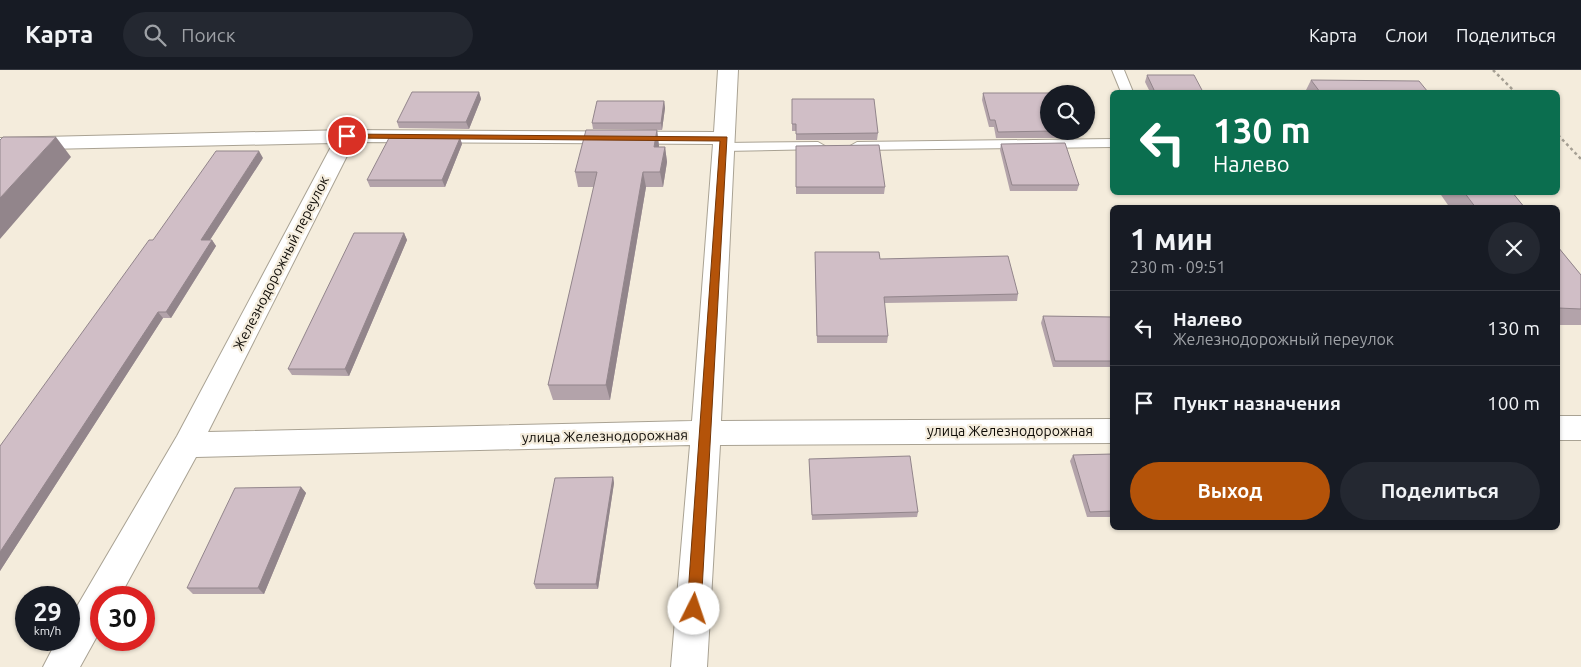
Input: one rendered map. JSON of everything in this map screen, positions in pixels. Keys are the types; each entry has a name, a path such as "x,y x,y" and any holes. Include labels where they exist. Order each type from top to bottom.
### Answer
{"street":[{"path":"689,667 706,433 728,70"},
{"path":"0,144 347,136 724,143"},
{"name":"Железнодорожный переулок","path":"61,667 187,445 347,136"},
{"path":"1560,428 1581,428"},
{"name":"улица Железнодорожная","path":"187,445 706,433 1110,431"}],"lane":[{"path":"1118,70 1126,90"},
{"path":"724,143 838,146 1110,143"}],"path":[{"path":"1493,70 1513,90"},
{"path":"1560,137 1581,159"}],"building":[{"path":"1147,75 1194,75 1202,90 1154,90"},
{"path":"1311,80 1419,81 1426,90 1318,90"},
{"path":"412,92 479,92 466,122 397,122"},
{"path":"983,93 1040,93 1040,131 998,132 995,120 990,120"},
{"path":"792,99 874,99 878,133 796,134 796,124 792,124"},
{"path":"597,101 664,101 661,123 592,123"},
{"path":"586,130 657,130 654,147 665,147 660,172 643,172 606,385 548,385 597,172 575,172"},
{"path":"3,137 56,137 0,198 0,140"},
{"path":"389,138 460,138 442,180 367,180"},
{"path":"1065,143 1079,185 1012,185 1001,144"},
{"path":"879,145 885,187 796,187 796,146"},
{"path":"216,151 259,151 201,240 212,240 166,312 158,312 0,552 0,446 149,240 153,240"},
{"path":"1466,195 1514,195 1523,205 1474,205"},
{"path":"354,233 404,233 345,369 288,369"},
{"path":"1560,249 1581,275 1581,309 1560,308"},
{"path":"815,252 879,252 880,259 1008,256 1018,294 884,297 888,336 817,336"},
{"path":"1043,316 1110,317 1110,361 1055,361"},
{"path":"1110,454 1110,511 1090,512 1073,455"},
{"path":"910,456 918,512 812,515 809,459"},
{"path":"613,477 596,584 534,584 555,478"},
{"path":"301,487 258,588 187,588 235,488"}],"route":[{"path":"347,136 724,138 694,609"}]}
